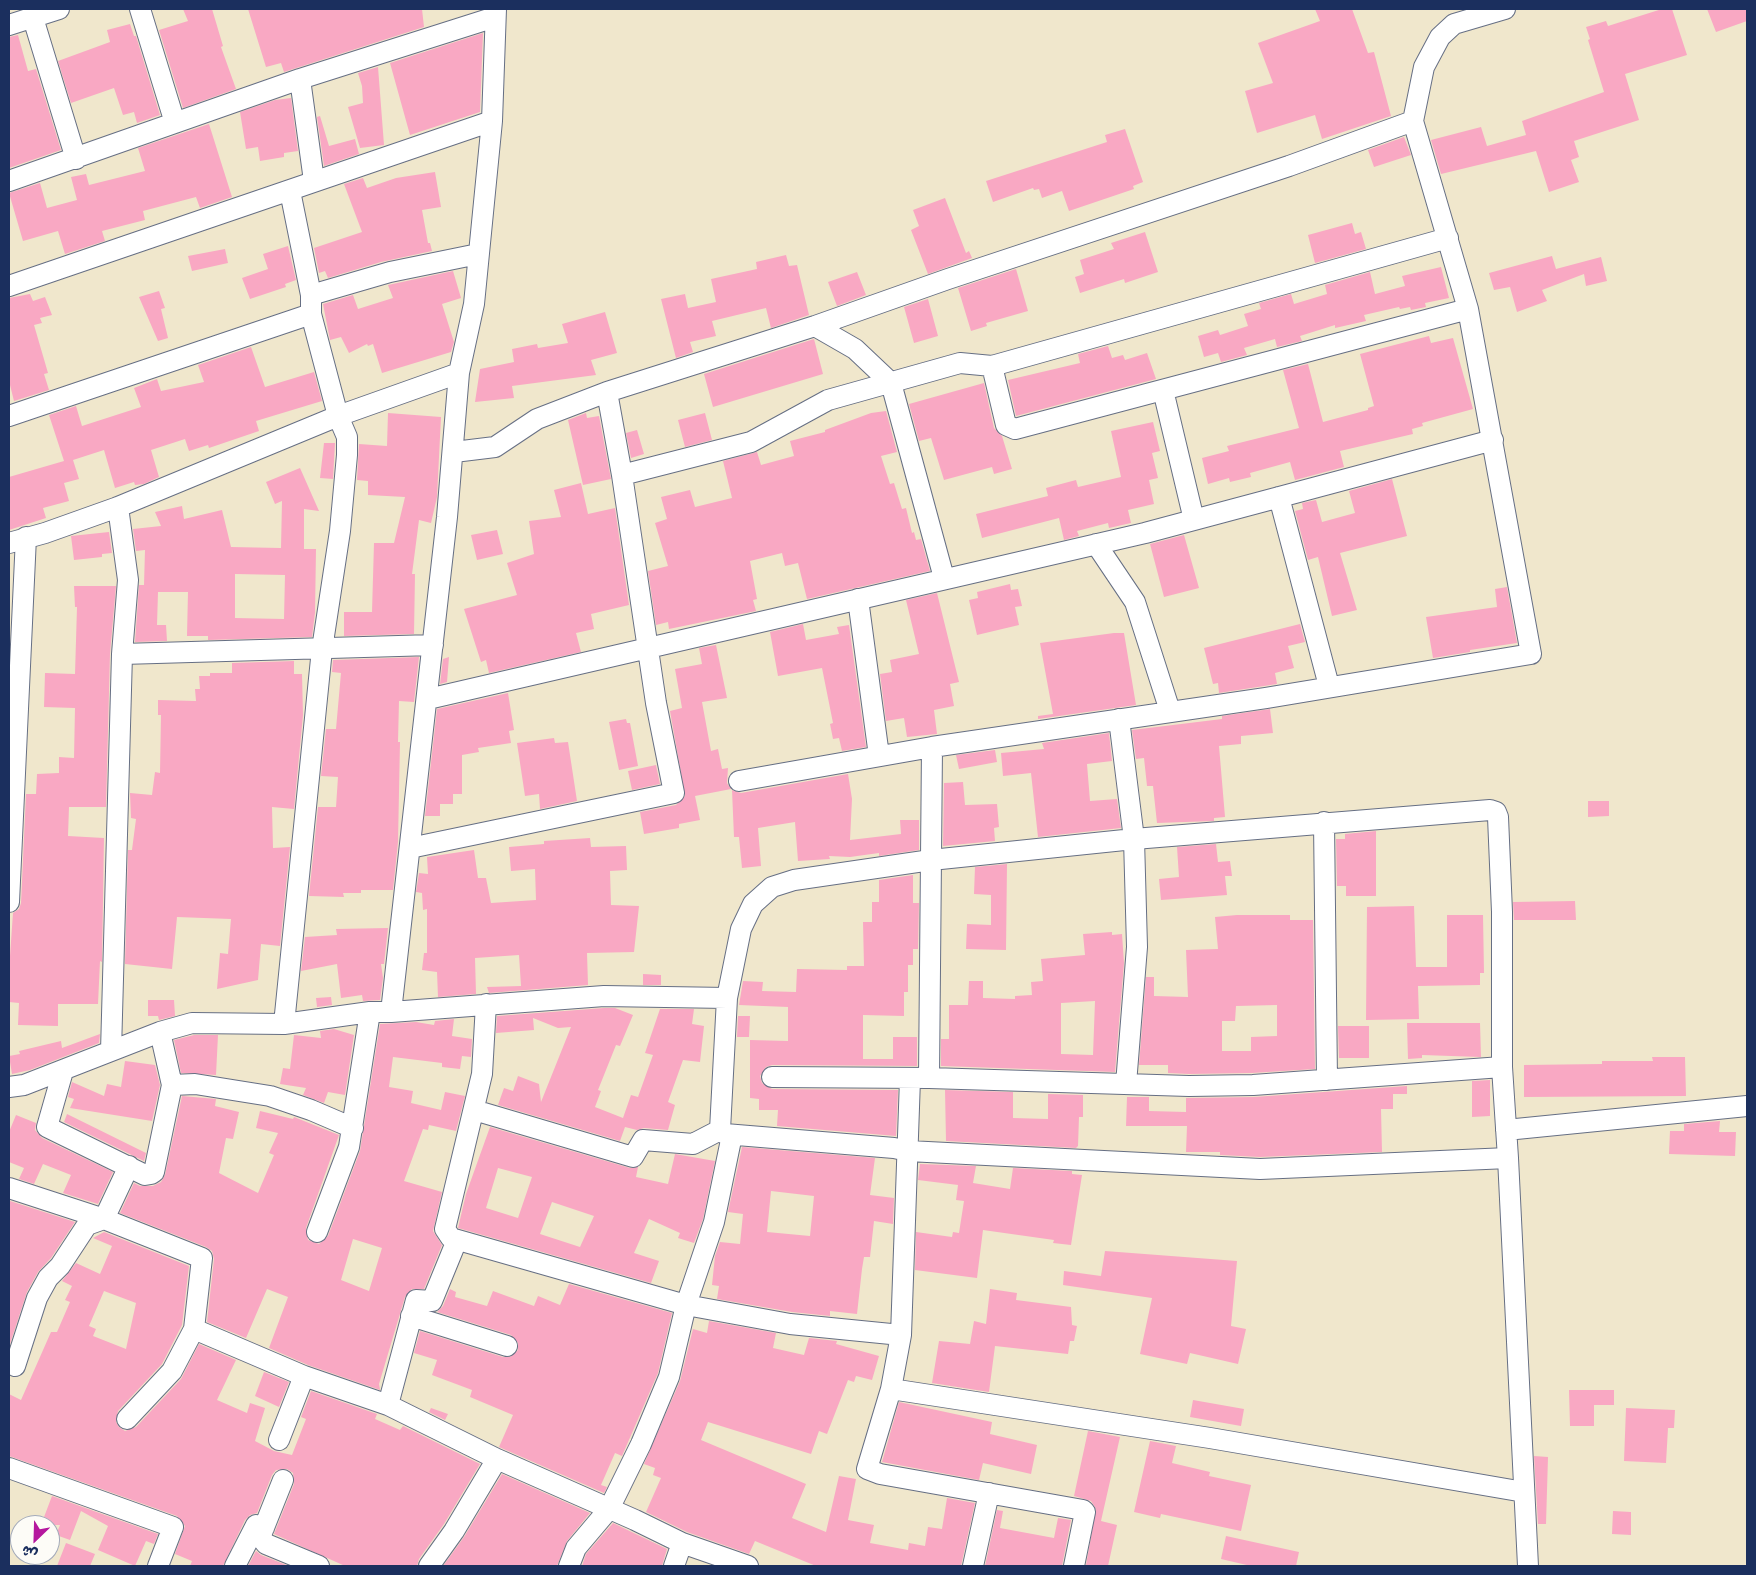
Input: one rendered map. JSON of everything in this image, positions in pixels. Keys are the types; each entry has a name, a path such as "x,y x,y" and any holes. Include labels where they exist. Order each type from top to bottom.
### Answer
{"street":[{"path":"9,26 59,9"},
{"path":"140,9 175,123"},
{"path":"739,782 879,756 1266,698 1329,686 1532,654 1468,309 1414,121 1424,66 1440,37 1454,24 1505,9"},
{"path":"9,182 496,13 492,121 474,304 459,373 454,452 428,699 391,1012"},
{"path":"33,18 76,159"},
{"path":"300,80 314,181"},
{"path":"9,286 290,192 314,181 492,121"},
{"path":"454,452 494,447 537,419 607,392 814,326 948,279 1289,166 1414,121"},
{"path":"284,1024 322,649 340,531 347,455 347,437 338,416 311,305 290,192"},
{"path":"622,475 750,442 828,400 960,363 992,366 1448,238"},
{"path":"9,416 311,305 390,272 478,254"},
{"path":"992,366 1006,425 1011,429 1468,309"},
{"path":"814,326 854,349 891,383 944,578"},
{"path":"9,902 17,540 46,533 118,507 338,416 459,373"},
{"path":"1163,390 1194,520"},
{"path":"410,848 674,793 656,703 649,646 607,392"},
{"path":"428,699 649,646 1096,544 1194,520 1493,440"},
{"path":"1279,497 1329,686"},
{"path":"112,1051 122,654 128,580 118,507"},
{"path":"1096,544 1135,602 1170,711"},
{"path":"858,599 879,756"},
{"path":"122,654 433,645"},
{"path":"1119,719 1134,839 1137,947 1126,1084"},
{"path":"932,748 931,860 920,1078 908,1152 901,1335 891,1389 867,1469 880,1474 1083,1510 1085,1512 1074,1566"},
{"path":"569,1566 576,1548 608,1509 641,1444 669,1377 686,1305 714,1222 726,1133 727,998 741,929 753,904 772,887 794,880 931,860 1324,822 1490,810 1496,812 1498,817 1502,912 1502,1067 1528,1566"},
{"path":"1324,822 1327,1080"},
{"path":"9,1087 24,1085 160,1032 192,1023 284,1024 370,1012 604,996 727,998"},
{"path":"486,1004 482,1074 446,1229 451,1238 686,1305 790,1324 901,1335"},
{"path":"317,1232 349,1147 370,1012"},
{"path":"63,1071 47,1127 146,1175 154,1172 172,1085 160,1032"},
{"path":"772,1077 1253,1085 1502,1067"},
{"path":"172,1085 195,1084 270,1096 311,1110 353,1128"},
{"path":"1506,1130 1747,1106"},
{"path":"474,1110 633,1156 642,1140 694,1144 726,1133 894,1148 908,1152 1260,1169 1508,1158"},
{"path":"15,1366 37,1298 48,1278 60,1266 87,1226 104,1219 129,1166"},
{"path":"9,1188 104,1219 202,1258 194,1329 172,1372 127,1419"},
{"path":"388,1405 411,1316 418,1298 432,1301 457,1240"},
{"path":"411,1316 507,1346"},
{"path":"194,1329 304,1376 388,1405 497,1459 682,1543 748,1566"},
{"path":"279,1440 304,1376"},
{"path":"891,1389 1210,1438 1524,1492"},
{"path":"429,1566 454,1531 497,1459"},
{"path":"9,1468 172,1527 158,1566"},
{"path":"283,1480 261,1534 262,1539 266,1544 319,1566"},
{"path":"973,1566 989,1493"},
{"path":"235,1566 256,1525 264,1528"},
{"path":"674,1566 682,1543"}],"building":[{"path":"183,9 212,9 223,46 221,47 236,89 183,108 159,30 188,21"},
{"path":"248,9 422,9 424,27 284,72 281,63 266,67"},
{"path":"1315,9 1352,9 1368,53 1374,52 1391,116 1322,139 1315,115 1257,133 1245,91 1273,83 1258,43 1320,21"},
{"path":"1662,9 1672,9 1687,55 1625,74 1639,120 1574,141 1579,157 1571,160 1579,182 1549,192 1536,151 1441,174 1431,140 1481,127 1487,146 1526,135 1522,121 1604,92 1588,40 1590,39 1586,27 1606,21 1608,26"},
{"path":"1707,9 1747,9 1747,21 1716,32"},
{"path":"130,24 134,36 136,36 160,115 137,123 134,112 123,115 114,88 71,103 58,61 110,42 107,30"},
{"path":"483,33 480,112 410,135 390,63"},
{"path":"18,35 28,71 36,69 61,150 9,168 9,37"},
{"path":"378,67 384,145 360,148 348,107 363,103 362,86 358,73"},
{"path":"291,98 298,151 284,153 284,157 260,161 258,147 246,149 240,112 275,100"},
{"path":"320,116 329,146 355,139 359,154 324,166 317,117"},
{"path":"209,124 232,197 200,208 196,197 143,211 145,220 102,231 105,241 65,254 58,231 23,241 9,193 40,183 47,208 77,200 71,177 86,174 89,185 145,171 138,148"},
{"path":"1125,129 1143,182 1133,186 1134,189 1069,211 1062,191 1042,198 1039,189 1034,190 1033,188 993,202 986,181 1107,142 1105,135"},
{"path":"1404,137 1411,155 1374,167 1368,150"},
{"path":"435,172 441,207 422,210 428,243 430,243 432,251 381,262 328,278 325,271 319,273 314,248 362,232 344,184 363,178 367,188 396,178"},
{"path":"945,198 966,253 969,251 972,258 928,274 911,230 919,226 913,210"},
{"path":"1352,223 1355,234 1361,232 1366,249 1315,263 1308,235"},
{"path":"1145,232 1158,272 1125,283 1124,279 1080,293 1075,277 1084,274 1080,260 1114,249 1111,243"},
{"path":"288,246 296,280 285,284 286,287 250,299 242,278 268,269 263,254"},
{"path":"225,249 228,263 192,271 188,256"},
{"path":"786,255 789,266 797,265 809,315 771,328 766,308 712,321 716,336 690,342 693,352 676,358 661,299 685,294 688,308 716,302 711,279 757,269 756,262"},
{"path":"1552,256 1556,269 1601,257 1607,281 1586,286 1584,274 1542,290 1547,301 1517,312 1510,287 1494,290 1489,273"},
{"path":"1441,267 1449,298 1425,303 1426,307 1411,310 1410,307 1400,309 1399,307 1364,315 1366,321 1335,328 1335,325 1300,336 1302,341 1277,347 1275,339 1244,348 1247,355 1221,362 1218,353 1204,357 1198,336 1218,330 1220,335 1248,326 1244,314 1261,309 1259,303 1291,294 1294,304 1327,294 1325,285 1370,272 1375,294 1405,286 1402,276"},
{"path":"1016,269 1028,311 986,323 987,326 971,331 958,288"},
{"path":"453,271 461,298 442,304 454,342 451,352 382,373 373,344 368,346 367,344 349,353 341,337 330,340 323,304 353,295 358,309 393,298 388,285"},
{"path":"857,272 866,295 837,306 828,282"},
{"path":"159,291 165,308 161,309 168,338 158,341 139,297"},
{"path":"30,294 33,301 45,297 52,315 40,318 42,323 34,325 48,373 44,374 49,390 14,401 9,381 9,298"},
{"path":"928,299 938,336 914,343 904,307"},
{"path":"605,312 617,353 591,360 596,375 512,386 514,398 475,402 480,369 514,362 512,349 537,344 538,348 568,343 562,324"},
{"path":"1429,336 1431,343 1453,338 1473,409 1422,423 1423,426 1412,429 1413,434 1340,451 1344,467 1295,480 1290,462 1250,473 1251,477 1230,482 1229,478 1208,484 1202,458 1229,451 1227,446 1299,428 1283,370 1308,364 1323,422 1368,410 1368,408 1374,406 1360,354"},
{"path":"814,339 823,374 713,407 704,374"},
{"path":"1108,346 1112,358 1123,355 1125,360 1147,353 1156,379 1016,416 1008,380 1080,363 1078,354"},
{"path":"251,347 265,387 314,372 322,401 256,421 259,431 209,448 208,445 189,451 185,439 151,450 159,477 144,484 135,485 134,482 115,488 104,450 73,460 79,479 64,483 69,501 43,508 46,518 9,530 9,477 64,461 49,415 76,406 82,426 141,407 134,388 157,379 161,391 204,382 198,365"},
{"path":"984,383 994,428 1002,436 1012,469 994,474 992,467 944,480 931,438 919,441 909,404"},
{"path":"886,411 897,452 881,456 890,484 894,483 902,509 906,508 912,533 914,532 916,540 921,539 930,571 807,599 798,563 785,566 782,553 750,561 757,599 753,600 756,611 669,629 668,622 656,625 648,571 668,566 655,523 667,519 661,497 690,490 695,507 732,498 723,461 757,452 761,465 794,456 790,441 825,432 825,430 871,413"},
{"path":"388,413 441,417 437,497 431,523 419,520 412,574 415,574 414,634 344,636 344,612 372,612 374,543 394,543 405,497 368,495 368,481 357,480 359,444 387,446"},
{"path":"586,413 587,418 599,416 611,479 583,485 568,420"},
{"path":"705,413 712,440 685,447 678,420"},
{"path":"1153,422 1160,451 1152,453 1158,478 1149,480 1154,504 1128,510 1131,523 1109,528 1108,523 1077,531 1079,536 1064,540 1059,518 982,538 976,514 1048,496 1046,488 1076,480 1078,487 1121,477 1111,431"},
{"path":"637,430 644,454 631,458 626,433"},
{"path":"324,443 335,443 333,479 320,478"},
{"path":"300,468 319,511 304,509 304,549 316,549 315,613 312,637 208,640 208,636 187,636 188,592 158,592 157,625 166,625 167,641 135,642 139,585 144,585 145,550 136,551 133,529 161,526 155,512 182,506 184,519 222,510 231,547 281,548 282,501 275,504 266,482","holes":["235,574 285,575 284,619 235,618"]},
{"path":"1392,479 1407,536 1340,553 1357,610 1332,616 1318,557 1308,560 1295,511 1303,509 1302,503 1316,500 1322,522 1355,513 1349,491"},
{"path":"581,483 588,514 615,508 629,605 591,614 594,629 576,633 581,652 489,673 486,660 481,662 464,609 517,595 507,563 534,554 529,521 561,517 554,490"},
{"path":"497,530 503,554 477,560 471,535"},
{"path":"109,532 112,553 102,554 102,557 74,560 71,536"},
{"path":"1184,535 1199,588 1164,597 1150,544"},
{"path":"1010,584 1011,590 1018,589 1022,606 1015,607 1019,625 977,635 969,600 978,598 977,592"},
{"path":"74,586 116,586 110,654 106,807 69,807 68,836 104,838 102,962 100,961 98,1004 58,1004 58,1026 18,1025 19,1003 9,1002 10,956 13,913 19,909 21,903 26,794 36,794 37,774 59,773 59,757 74,758 75,708 44,707 45,673 75,674 77,607 75,607"},
{"path":"1507,587 1517,643 1433,658 1426,617 1497,607 1495,589"},
{"path":"937,593 959,682 950,684 954,706 934,710 937,734 907,737 904,718 886,721 880,674 892,672 890,660 919,654 906,600"},
{"path":"803,624 806,640 839,634 837,627 849,625 866,747 842,751 839,738 833,739 830,724 833,723 822,668 778,676 770,632"},
{"path":"1300,624 1305,642 1288,646 1294,668 1275,673 1277,684 1219,693 1218,683 1213,684 1204,648"},
{"path":"1124,633 1136,705 1038,719 1038,716 1053,714 1040,643"},
{"path":"716,645 727,698 702,702 711,751 718,749 722,769 728,768 727,783 731,789 695,796 700,820 679,824 679,828 644,834 640,812 676,805 685,796 670,711 682,708 675,669 702,664 699,648"},
{"path":"419,657 414,702 399,701 398,842 393,890 361,890 361,893 343,893 344,897 309,896 318,807 336,807 338,777 321,776 326,729 336,729 341,673 332,672 333,660"},
{"path":"449,657 447,682 440,684 443,659"},
{"path":"294,661 294,674 302,674 303,715 294,809 272,807 273,848 290,847 280,946 261,944 258,980 217,989 220,953 228,954 231,919 177,917 172,969 125,964 128,850 132,850 136,819 131,818 130,793 152,795 155,772 160,773 161,715 158,715 158,700 196,701 195,689 200,689 199,676 210,676 210,673 232,673 232,663"},
{"path":"508,693 514,730 509,731 511,743 478,748 479,752 462,755 462,794 453,794 453,804 440,804 440,816 425,816 437,709"},
{"path":"1270,709 1273,733 1241,736 1241,744 1219,746 1225,817 1214,818 1214,821 1157,823 1153,786 1147,786 1144,758 1136,759 1132,730 1222,719 1222,716"},
{"path":"626,719 627,723 630,723 638,766 619,770 609,722"},
{"path":"1109,733 1112,761 1087,764 1090,801 1117,799 1121,828 1038,837 1031,773 1003,776 1001,753 1044,749 1042,743"},
{"path":"554,738 555,743 568,742 577,801 540,809 539,794 525,796 517,743"},
{"path":"995,750 997,762 959,769 956,755"},
{"path":"656,765 660,784 632,790 628,771"},
{"path":"848,774 852,799 850,840 901,834 900,820 919,820 919,850 879,856 879,853 850,857 829,856 830,859 798,861 795,822 758,828 761,866 742,868 739,837 734,837 732,790 741,793"},
{"path":"963,782 965,805 997,804 999,827 994,828 995,841 943,846 944,783"},
{"path":"1588,801 1609,801 1609,816 1588,817"},
{"path":"1376,831 1376,896 1346,896 1346,886 1337,886 1336,839 1345,839 1345,834"},
{"path":"590,838 591,847 626,846 627,870 610,871 611,905 639,906 634,952 587,953 588,985 489,993 487,987 521,986 519,955 475,958 476,994 438,997 437,972 422,970 424,953 427,953 427,909 423,910 422,893 416,892 419,873 428,874 427,857 474,850 478,878 486,878 491,903 536,900 535,869 511,871 509,847 544,844 544,841"},
{"path":"1216,844 1218,862 1230,861 1232,876 1225,876 1227,895 1161,900 1159,879 1179,877 1177,847"},
{"path":"1007,864 1006,950 966,949 967,924 991,925 991,895 974,894 975,867"},
{"path":"913,875 913,903 919,903 918,949 913,949 913,965 908,965 908,992 904,992 904,1016 863,1015 863,1059 893,1059 893,1037 917,1037 917,1066 772,1065 766,1067 760,1076 762,1083 772,1089 898,1090 896,1136 777,1126 778,1110 759,1110 759,1099 750,1098 750,1040 788,1041 788,1007 739,1005 743,981 763,982 762,991 796,992 797,969 847,970 847,966 864,966 863,922 872,922 872,902 879,902 879,880"},
{"path":"1575,901 1576,920 1514,920 1513,902"},
{"path":"1414,906 1416,967 1447,967 1447,915 1483,915 1484,973 1480,973 1480,985 1418,986 1419,1019 1366,1020 1367,907"},
{"path":"1290,915 1290,920 1313,920 1315,1069 1189,1074 1168,1073 1168,1065 1139,1065 1146,977 1154,977 1154,996 1188,997 1186,950 1218,949 1215,917","holes":["1277,1005 1277,1036 1251,1037 1251,1051 1222,1051 1222,1021 1235,1021 1236,1006"]},
{"path":"388,928 384,964 381,964 383,978 380,1000 363,1001 362,995 341,998 337,964 301,971 305,937 337,935 336,929"},
{"path":"1112,932 1112,935 1122,934 1124,963 1115,1072 941,1066 941,1039 949,1039 949,1005 968,1005 969,981 983,981 983,998 1015,999 1015,996 1032,995 1031,982 1043,981 1041,959 1085,955 1083,934","holes":["1095,1001 1093,1055 1061,1054 1061,1003"]},
{"path":"643,974 661,975 661,985 643,985"},
{"path":"331,997 332,1005 317,1007 316,998"},
{"path":"148,1000 174,1000 175,1016 159,1020 158,1016 148,1016"},
{"path":"615,1008 633,1015 620,1046 616,1045 598,1090 601,1091 595,1107 623,1118 631,1095 638,1097 653,1055 645,1053 660,1009 694,1009 692,1024 704,1026 700,1062 683,1060 668,1102 675,1105 668,1130 644,1128 637,1130 625,1127 620,1141 498,1105 504,1088 513,1091 518,1076 539,1084 541,1102 571,1027 558,1028 533,1018 534,1030 496,1033 497,1016"},
{"path":"738,1016 750,1016 749,1037 737,1037"},
{"path":"454,1019 452,1036 472,1039 471,1057 462,1056 460,1069 442,1067 442,1063 393,1057 389,1087 413,1091 411,1103 441,1110 445,1092 465,1096 456,1131 429,1125 428,1130 423,1129 404,1181 442,1192 433,1231 442,1245 424,1289 412,1289 405,1297 379,1384 380,1390 308,1365 269,1348 288,1297 267,1289 246,1338 207,1322 214,1259 212,1251 120,1213 134,1183 140,1186 153,1186 161,1182 165,1175 182,1096 216,1099 215,1106 239,1112 233,1139 226,1138 219,1173 258,1193 274,1155 269,1153 278,1133 256,1128 260,1111 293,1119 294,1117 339,1135 306,1228 308,1240 319,1244 328,1236 360,1151 380,1024 416,1022 434,1025 435,1021","holes":["353,1239 382,1248 369,1291 341,1280"]},
{"path":"1407,1023 1480,1023 1481,1057 1422,1055 1422,1058 1408,1059"},
{"path":"1338,1026 1369,1026 1369,1058 1339,1058"},
{"path":"334,1029 354,1035 345,1095 328,1092 324,1103 303,1095 306,1088 280,1084 283,1068 290,1069 294,1035 321,1038 320,1031"},
{"path":"100,1034 99,1043 30,1070 12,1074 9,1056 20,1054 19,1051 61,1041 62,1048"},
{"path":"194,1035 218,1035 216,1075 181,1073 174,1040"},
{"path":"1652,1057 1685,1057 1686,1096 1524,1097 1524,1065 1602,1064 1602,1061 1653,1061"},
{"path":"125,1061 155,1065 160,1085 152,1121 70,1108 74,1099 68,1097 72,1082 104,1096 107,1084 121,1087"},
{"path":"1490,1080 1490,1116 1472,1117 1472,1081"},
{"path":"1407,1086 1407,1094 1393,1094 1393,1109 1381,1109 1382,1152 1260,1157 1220,1155 1220,1152 1186,1152 1187,1126 1126,1126 1127,1097 1149,1097 1149,1111 1186,1112 1186,1098 1254,1097"},
{"path":"945,1090 1013,1092 1013,1118 1048,1119 1048,1094 1083,1095 1083,1117 1079,1117 1078,1146 1076,1148 946,1141"},
{"path":"67,1114 146,1153 144,1161 64,1122"},
{"path":"16,1115 36,1123 35,1130 42,1138 113,1172 98,1204 63,1193 71,1175 43,1164 34,1184 19,1179 24,1168 9,1162 9,1132"},
{"path":"1720,1121 1719,1132 1736,1132 1735,1156 1669,1154 1670,1131 1684,1131 1684,1124"},
{"path":"490,1127 630,1168 638,1167 636,1177 668,1184 675,1154 715,1161 703,1219 694,1243 678,1238 680,1233 649,1219 634,1253 659,1261 651,1283 458,1228 466,1194","holes":["498,1168 532,1177 518,1218 486,1208","552,1202 594,1216 580,1247 540,1234"]},
{"path":"742,1147 875,1158 870,1195 894,1198 893,1224 874,1221 870,1257 864,1257 857,1314 830,1311 830,1316 792,1312 717,1299 719,1286 712,1285 715,1256 720,1242 740,1244 743,1214 728,1212","holes":["771,1191 814,1196 810,1236 767,1232"]},
{"path":"920,1164 976,1166 973,1183 1010,1189 1013,1168 1072,1171 1072,1174 1082,1175 1071,1245 1053,1243 1054,1240 983,1230 977,1278 915,1270 916,1232 952,1237 953,1232 959,1233 964,1201 956,1200 958,1185 918,1180"},
{"path":"10,1201 75,1222 51,1258 38,1272 27,1292 9,1347"},
{"path":"104,1232 189,1266 182,1325 162,1364 118,1411 116,1422 125,1431 136,1427 181,1379 199,1344 236,1360 217,1400 247,1413 250,1403 265,1408 255,1441 274,1451 292,1455 306,1419 301,1417 311,1391 377,1414 375,1419 400,1430 403,1426 480,1464 444,1524 419,1559 417,1566 345,1566 274,1534 294,1484 293,1473 287,1469 276,1470 272,1475 257,1513 250,1515 245,1520 223,1566 190,1566 192,1561 175,1554 185,1526 177,1516 9,1456 9,1394 21,1400 51,1332 57,1332 70,1302 65,1300 72,1286 62,1281 76,1263 100,1274 112,1246 93,1238","holes":["104,1291 136,1303 126,1349 93,1336 96,1329 89,1326"]},
{"path":"1105,1251 1237,1261 1231,1326 1246,1329 1238,1364 1190,1353 1187,1364 1140,1354 1152,1298 1063,1285 1064,1271 1101,1276"},
{"path":"569,1284 672,1313 658,1373 622,1456 615,1453 601,1485 607,1487 604,1493 499,1447 513,1415 470,1397 472,1390 432,1375 437,1360 414,1353 420,1331 503,1357 510,1357 518,1350 518,1343 511,1335 437,1312 443,1306 450,1289 456,1292 455,1297 487,1306 493,1291 534,1306 538,1296 560,1305"},
{"path":"990,1289 1017,1293 1016,1300 1071,1307 1072,1325 1077,1326 1074,1341 1070,1341 1068,1354 995,1346 989,1392 932,1383 939,1341 970,1344 974,1321 986,1324"},
{"path":"709,1321 776,1333 773,1348 804,1355 809,1338 837,1341 836,1344 879,1356 872,1380 856,1376 854,1382 848,1380 827,1434 819,1431 811,1454 708,1422 701,1440 806,1484 792,1518 826,1532 839,1476 856,1479 848,1520 874,1525 870,1543 908,1550 909,1543 925,1546 928,1527 942,1529 947,1498 975,1503 961,1566 816,1566 755,1541 749,1554 687,1532 646,1512 661,1478 653,1475 655,1468 644,1464 680,1381 693,1329 707,1333"},
{"path":"264,1372 289,1382 279,1407 255,1396"},
{"path":"1569,1390 1614,1390 1614,1405 1594,1405 1594,1426 1570,1426"},
{"path":"1193,1400 1244,1409 1241,1426 1190,1417"},
{"path":"899,1402 992,1422 990,1434 1037,1445 1031,1474 983,1463 979,1480 882,1462"},
{"path":"431,1408 448,1414 445,1420 429,1412"},
{"path":"1626,1408 1675,1410 1674,1428 1668,1428 1666,1463 1624,1461"},
{"path":"1088,1431 1120,1437 1101,1521 1117,1525 1108,1566 1086,1565 1096,1509 1091,1501 1074,1496"},
{"path":"1150,1441 1176,1446 1172,1463 1210,1472 1209,1476 1251,1485 1241,1531 1161,1514 1160,1518 1134,1512"},
{"path":"1534,1456 1548,1457 1546,1524 1538,1524"},
{"path":"502,1474 590,1513 567,1541 557,1566 443,1566 464,1537"},
{"path":"52,1496 158,1534 154,1544 146,1541 135,1566 98,1550 108,1526 81,1511 70,1540 60,1536 60,1515 45,1515"},
{"path":"997,1510 1003,1511 1000,1528 1054,1538 1058,1518 1071,1520 1062,1566 985,1566"},
{"path":"1613,1511 1631,1512 1631,1535 1612,1534"},
{"path":"613,1523 667,1549 662,1566 582,1566 586,1554"},
{"path":"1226,1536 1299,1552 1296,1566 1251,1566 1221,1559"},
{"path":"66,1543 95,1554 90,1566 57,1566 60,1565 60,1558"},
{"path":"256,1551 261,1555 289,1566 248,1566"}]}
